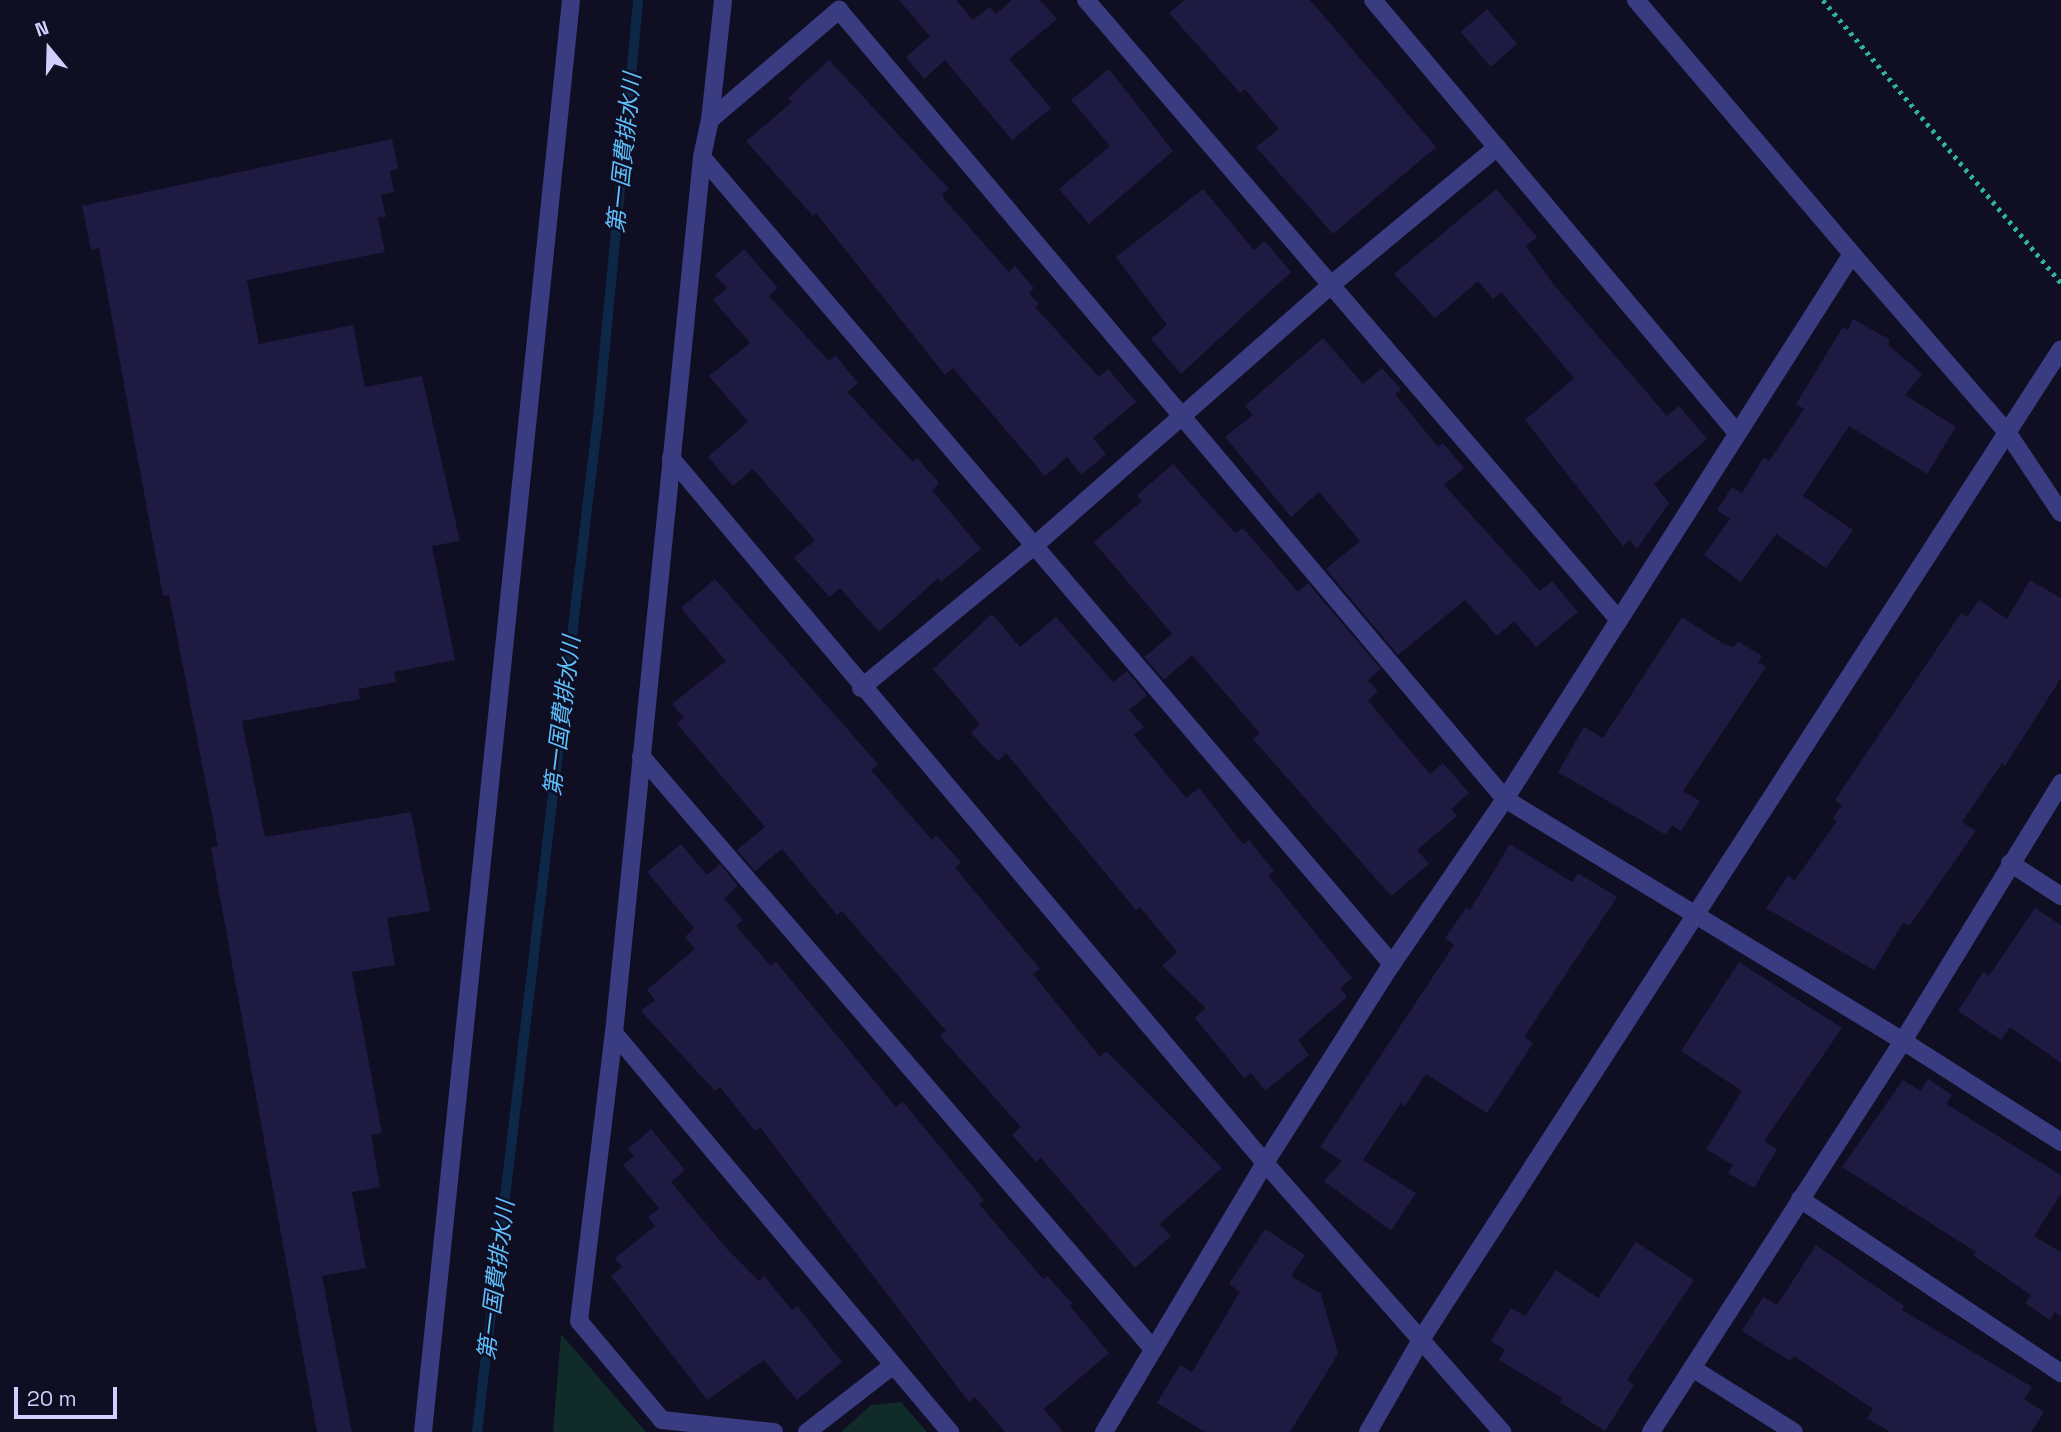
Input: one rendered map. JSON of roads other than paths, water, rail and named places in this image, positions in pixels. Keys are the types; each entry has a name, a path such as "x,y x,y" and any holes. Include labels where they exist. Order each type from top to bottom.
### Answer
{"street":[{"path":"423,1432 571,0"},
{"path":"723,0 710,120 702,158 614,1033 579,1321 662,1420 774,1432"},
{"path":"1086,0 1619,620"},
{"path":"1373,0 1737,433"},
{"path":"1636,0 2007,432 2061,513"},
{"path":"710,120 845,5 1183,417 1505,799 1903,1041 2061,1142"},
{"path":"861,688 1034,546 1331,285 1497,147"},
{"path":"702,158 1392,964"},
{"path":"1104,1432 1265,1163 1392,964 1505,799 1852,254"},
{"path":"1368,1432 1422,1339 2061,349"},
{"path":"671,458 861,688 1265,1163 1502,1432"},
{"path":"641,756 1153,1349"},
{"path":"1651,1432 1903,1041 2061,783"},
{"path":"2010,863 2061,896"},
{"path":"614,1033 950,1432"},
{"path":"1800,1199 2061,1373"},
{"path":"807,1432 892,1366"},
{"path":"1692,1368 1794,1432"}],"waterway":[{"name":"第一国費排水川","path":"477,1432 598,418 638,0"}]}
